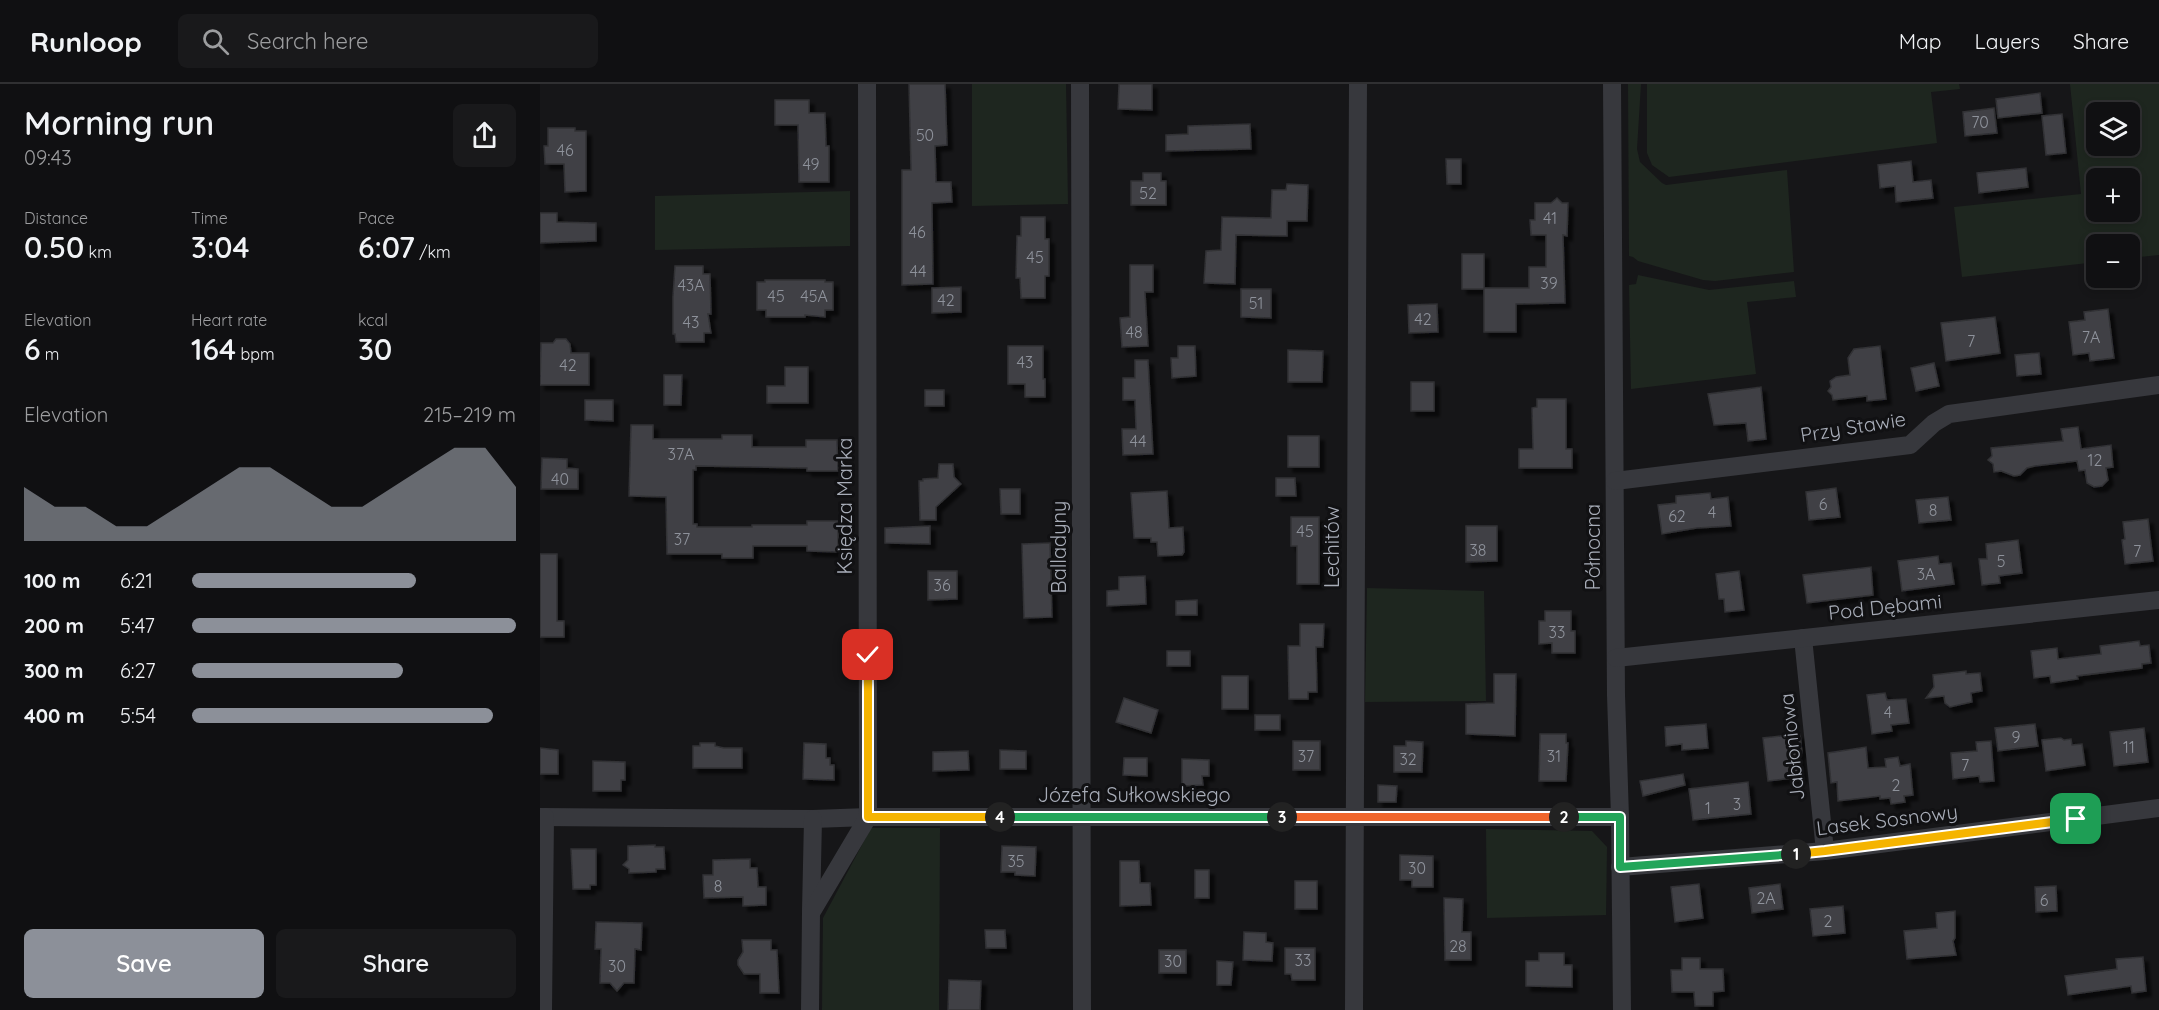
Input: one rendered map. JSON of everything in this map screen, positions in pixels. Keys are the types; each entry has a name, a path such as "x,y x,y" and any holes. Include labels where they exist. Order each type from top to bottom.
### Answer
{"street":[{"name":"Księdza Marka","path":"867,84 868,817"},
{"name":"Balladyny","path":"1080,84 1082,1010"},
{"name":"Lechitów","path":"1354,1010 1358,84"},
{"name":"Północna","path":"1612,84 1616,658 1622,1010"},
{"name":"Przy Stawie","path":"1615,481 1910,445 1934,423 1949,414 2159,385"},
{"name":"Pod Dębami","path":"1616,658 2159,600"},
{"name":"Jabłoniowa","path":"1803,638 1825,851"},
{"name":"Lasek Sosnowy","path":"1620,867 1825,851 2159,808"},
{"name":"Józefa Sułkowskiego","path":"543,817 813,819 868,817 1620,817"},
{"path":"543,817 543,1010"},
{"path":"811,913 868,817"},
{"path":"810,1010 813,819"}],"shaded area":[{"path":"972,84 1066,84 1068,204 972,206"},
{"path":"1628,84 1641,84 1637,149 1640,162 1662,183 1666,185 1787,170 1794,272 1715,281 1703,280 1638,261 1629,256"},
{"path":"1647,84 1959,84 1960,89 1931,92 1937,143 1669,177 1652,165 1647,153"},
{"path":"2070,84 2159,84 2159,255 2140,257 2140,234 2086,234 2086,263 1962,277 1954,207 2081,194"},
{"path":"850,191 850,246 655,250 655,196"},
{"path":"1638,275 1709,290 1794,281 1796,297 1747,302 1756,374 1631,389 1629,285 1636,284"},
{"path":"1367,588 1484,591 1486,701 1365,702"},
{"path":"871,828 940,828 939,1010 822,1010 823,918"},
{"path":"1486,829 1592,831 1607,847 1606,915 1487,918"}],"building":[{"path":"909,84 945,84 947,145 935,146 936,182 951,182 952,202 932,203 933,284 902,285 902,170 911,170"},
{"path":"1119,84 1152,84 1152,110 1118,109"},
{"path":"2040,93 2042,113 1998,118 1996,99"},
{"path":"775,100 809,100 809,113 825,113 826,146 829,146 829,182 799,182 798,125 775,125"},
{"path":"1994,108 1997,133 1965,136 1963,112"},
{"path":"2062,114 2066,153 2046,155 2042,116"},
{"path":"1250,124 1251,149 1166,151 1166,135 1188,134 1188,126"},
{"path":"548,128 575,128 575,131 586,131 586,191 565,192 564,164 545,164 544,146 548,146"},
{"path":"1446,159 1461,159 1461,184 1447,184"},
{"path":"1911,161 1913,182 1931,180 1933,198 1896,202 1895,186 1880,188 1878,165"},
{"path":"2026,168 2028,187 1979,193 1977,173"},
{"path":"1143,173 1161,173 1161,181 1166,181 1166,205 1131,205 1131,181 1143,181"},
{"path":"1287,184 1308,185 1307,221 1287,221 1287,236 1236,235 1235,284 1204,283 1206,251 1221,250 1222,217 1271,218 1272,190 1286,190"},
{"path":"1557,198 1562,203 1568,203 1567,236 1563,235 1565,303 1516,304 1516,332 1484,332 1484,289 1462,289 1462,254 1484,254 1484,288 1529,288 1529,267 1546,267 1546,235 1531,235 1530,220 1535,220 1535,203 1551,203"},
{"path":"540,213 557,213 557,222 596,223 596,241 540,243"},
{"path":"1021,217 1045,217 1045,239 1049,239 1049,276 1045,276 1045,298 1021,298 1020,278 1016,278 1017,236 1021,236"},
{"path":"1130,265 1153,265 1153,292 1145,292 1148,346 1122,347 1120,318 1130,317"},
{"path":"675,266 703,266 703,274 710,274 711,314 708,314 711,333 704,333 704,342 676,342 675,334 673,334"},
{"path":"765,280 833,282 833,310 825,310 825,317 805,315 805,317 766,317 766,310 757,310 757,282 765,282"},
{"path":"961,287 961,312 932,313 932,288"},
{"path":"1241,289 1271,289 1271,318 1241,317"},
{"path":"1437,304 1438,332 1409,333 1408,305"},
{"path":"2108,309 2114,358 2090,361 2089,353 2073,355 2069,322 2085,320 2084,312"},
{"path":"1995,317 2000,353 1946,361 1941,323"},
{"path":"556,339 566,339 570,344 571,353 589,353 589,385 540,385 541,343 553,343"},
{"path":"1008,346 1043,346 1045,397 1025,397 1025,384 1008,384"},
{"path":"1178,346 1195,346 1196,376 1172,378 1171,358 1178,358"},
{"path":"1880,346 1886,399 1867,401 1867,396 1833,400 1828,391 1831,387 1830,381 1836,377 1850,375 1848,358 1854,349"},
{"path":"1288,350 1323,351 1322,382 1288,382"},
{"path":"2039,353 2041,374 2017,376 2015,355"},
{"path":"1135,360 1148,360 1153,454 1123,455 1122,429 1136,429 1135,400 1123,400 1123,378 1135,378"},
{"path":"1934,363 1939,386 1916,391 1911,368"},
{"path":"785,367 808,367 808,403 767,403 767,386 785,386"},
{"path":"664,375 682,375 681,405 664,405"},
{"path":"1411,382 1434,382 1434,411 1411,411"},
{"path":"1761,387 1766,439 1748,441 1746,423 1714,425 1708,394"},
{"path":"925,390 944,390 944,406 925,406"},
{"path":"1537,399 1566,399 1566,449 1572,449 1572,468 1519,468 1519,449 1533,449 1532,408 1537,407"},
{"path":"585,400 613,400 613,421 585,420"},
{"path":"631,425 653,425 653,439 722,439 722,435 752,435 752,447 806,447 806,440 837,440 838,471 807,471 807,468 696,466 696,470 693,470 693,524 697,524 697,527 752,527 752,525 807,525 807,521 838,521 838,552 807,551 807,546 753,546 753,558 722,558 722,554 667,554 666,497 629,496"},
{"path":"2078,427 2081,449 2111,445 2113,467 2106,468 2108,480 2102,486 2094,487 2087,483 2085,470 2079,471 2077,461 2035,466 2014,476 2001,471 1994,472 1993,464 1988,460 1992,456 1991,448 2063,441 2061,429"},
{"path":"1288,436 1319,436 1319,467 1288,467"},
{"path":"542,458 567,459 567,468 578,469 578,489 541,489"},
{"path":"939,464 953,464 954,477 961,484 936,507 936,520 920,520 919,481 938,478"},
{"path":"1276,478 1295,478 1296,496 1276,496"},
{"path":"1836,488 1840,517 1809,520 1806,492"},
{"path":"1000,489 1020,489 1020,514 1001,514"},
{"path":"1167,491 1169,528 1183,527 1184,552 1182,555 1158,556 1157,542 1151,542 1151,538 1134,538 1131,493"},
{"path":"1710,493 1711,499 1728,497 1731,526 1697,528 1662,534 1658,505 1676,503 1676,496"},
{"path":"1948,497 1951,520 1919,523 1916,500"},
{"path":"1291,517 1319,517 1319,584 1297,584 1297,546 1291,546"},
{"path":"2148,519 2153,561 2125,564 2122,540 2125,539 2123,522"},
{"path":"930,526 930,544 885,543 885,528"},
{"path":"1466,526 1497,526 1497,561 1466,562"},
{"path":"2018,540 2022,573 1999,576 2000,583 1982,585 1979,559 1987,559 1986,544"},
{"path":"1050,543 1052,617 1024,618 1022,544"},
{"path":"540,554 557,554 557,621 564,621 564,637 540,637"},
{"path":"1938,556 1939,564 1951,563 1954,584 1902,591 1898,561"},
{"path":"1871,567 1873,595 1807,603 1803,575"},
{"path":"928,571 957,571 957,599 928,600"},
{"path":"1739,571 1744,610 1725,612 1724,599 1719,599 1716,574"},
{"path":"1145,576 1146,604 1107,606 1107,591 1119,590 1119,577"},
{"path":"1197,600 1197,615 1176,615 1176,601"},
{"path":"1545,611 1571,611 1571,631 1575,631 1575,653 1552,653 1552,643 1539,644 1539,621 1545,621"},
{"path":"1300,624 1324,624 1323,647 1316,647 1317,692 1308,692 1308,699 1289,699 1288,646 1300,646"},
{"path":"2139,641 2140,646 2149,645 2151,663 2142,664 2142,668 2077,676 2078,679 2051,683 2050,676 2034,678 2031,651 2057,648 2058,659 2101,654 2100,646"},
{"path":"1167,651 1190,651 1190,666 1167,666"},
{"path":"1966,671 1966,674 1980,673 1982,691 1971,693 1972,702 1950,707 1945,703 1944,696 1926,698 1934,687 1933,675"},
{"path":"1494,674 1516,674 1515,736 1466,734 1466,704 1494,703"},
{"path":"1222,676 1248,676 1248,709 1222,709"},
{"path":"1885,693 1887,700 1906,699 1909,723 1891,725 1892,731 1872,734 1867,695"},
{"path":"1124,698 1158,710 1151,733 1116,722"},
{"path":"1255,715 1280,715 1280,730 1255,730"},
{"path":"1706,724 1708,748 1682,750 1682,744 1666,746 1665,727"},
{"path":"2035,724 2038,746 1998,751 1995,728"},
{"path":"2144,728 2148,762 2114,766 2110,732"},
{"path":"1540,734 1566,734 1566,743 1568,743 1566,781 1539,781"},
{"path":"1800,734 1802,753 1799,753 1802,777 1768,781 1763,738"},
{"path":"2071,739 2072,745 2082,744 2085,765 2046,771 2042,740"},
{"path":"1293,741 1320,741 1320,770 1293,770"},
{"path":"1406,741 1423,742 1422,772 1394,772 1394,746 1406,746"},
{"path":"1991,741 1994,781 1980,782 1979,776 1953,779 1951,753 1977,751 1976,742"},
{"path":"700,743 715,743 715,746 724,748 742,748 742,768 693,768 693,746 700,746"},
{"path":"804,743 826,744 826,758 830,758 830,765 834,765 834,780 803,779"},
{"path":"1866,747 1868,768 1886,767 1885,759 1898,757 1900,766 1910,764 1913,795 1904,796 1905,802 1891,804 1890,798 1880,799 1880,796 1838,801 1837,782 1831,783 1828,753"},
{"path":"540,748 558,750 558,774 540,774"},
{"path":"1000,750 1026,751 1026,769 1000,769"},
{"path":"968,751 969,770 933,771 933,752"},
{"path":"1124,758 1147,758 1147,776 1123,775"},
{"path":"1182,759 1209,760 1209,776 1202,776 1203,785 1182,786"},
{"path":"593,761 625,762 625,780 621,780 621,791 593,791"},
{"path":"1683,774 1685,785 1643,796 1640,781"},
{"path":"1748,782 1751,814 1693,820 1689,789"},
{"path":"1378,785 1397,786 1396,802 1378,802"},
{"path":"655,845 655,847 664,847 665,869 656,869 656,872 629,873 629,869 623,865 628,860 628,846"},
{"path":"1002,846 1036,847 1035,876 1001,872"},
{"path":"571,849 596,849 596,885 590,885 590,889 573,889"},
{"path":"1400,855 1433,856 1433,887 1412,887 1412,880 1400,880"},
{"path":"750,859 750,868 757,868 758,887 766,887 766,905 743,906 743,897 704,898 703,875 713,875 713,860"},
{"path":"1120,861 1139,861 1140,883 1150,883 1151,905 1120,906"},
{"path":"1195,870 1209,870 1209,898 1195,898"},
{"path":"1295,881 1317,881 1317,909 1295,909"},
{"path":"1699,884 1703,918 1675,922 1671,887"},
{"path":"1780,884 1783,909 1752,913 1749,888"},
{"path":"2056,886 2057,911 2036,912 2035,887"},
{"path":"1444,898 1463,899 1462,932 1471,932 1471,960 1445,960"},
{"path":"1843,906 1845,933 1813,936 1810,909"},
{"path":"1955,911 1953,941 1956,955 1907,959 1904,931 1937,928 1936,913"},
{"path":"596,922 642,923 641,950 635,949 634,983 624,983 617,991 610,983 600,983 601,949 595,949"},
{"path":"985,930 1005,930 1006,948 986,948"},
{"path":"1244,932 1266,933 1266,942 1273,943 1272,961 1243,960"},
{"path":"742,940 771,940 771,950 777,950 779,993 760,993 760,974 744,974 738,965 743,952"},
{"path":"1285,948 1315,948 1315,980 1292,980 1291,974 1285,974"},
{"path":"1159,950 1186,950 1186,973 1159,973"},
{"path":"1539,953 1564,953 1564,965 1572,965 1572,987 1526,986 1526,961 1539,961"},
{"path":"2143,957 2146,991 2132,993 2131,986 2068,995 2065,976 2117,969 2116,959"},
{"path":"1682,958 1700,958 1700,969 1723,969 1724,991 1713,992 1713,1006 1695,1006 1694,992 1672,992 1671,970 1682,970"},
{"path":"1217,961 1233,962 1231,985 1217,985"},
{"path":"949,980 981,981 980,1010 948,1010"}],"route":[{"path":"868,655 868,817 1620,817 1620,867 1825,851 2076,819"}]}
